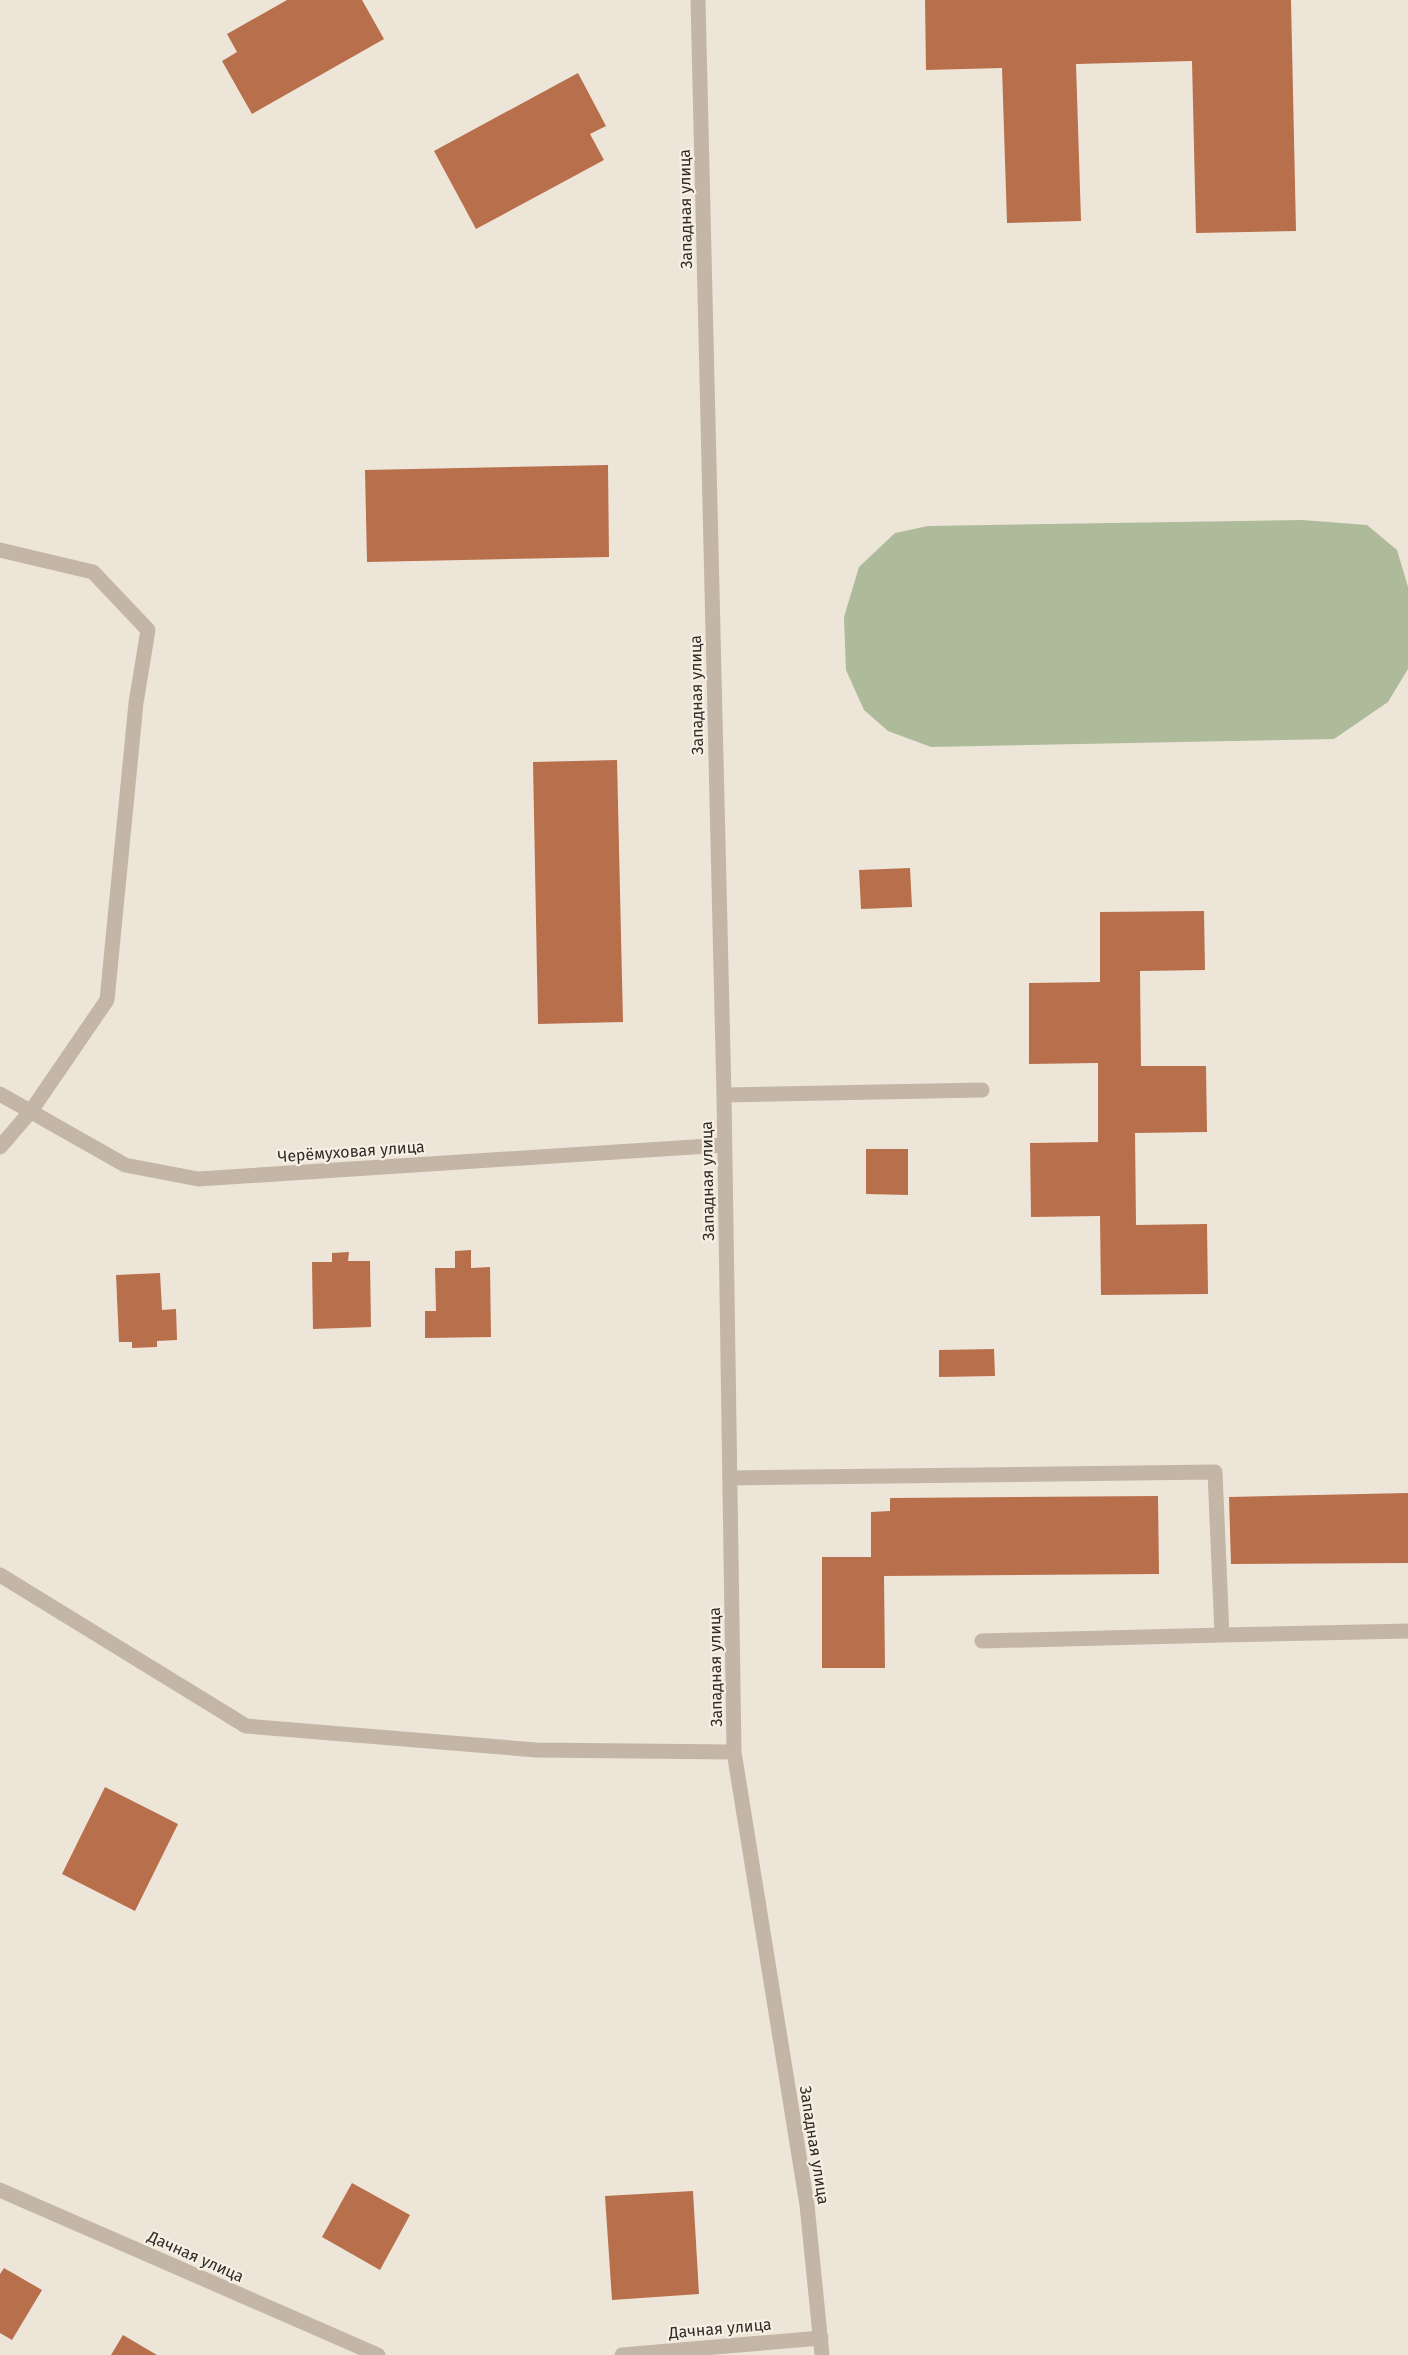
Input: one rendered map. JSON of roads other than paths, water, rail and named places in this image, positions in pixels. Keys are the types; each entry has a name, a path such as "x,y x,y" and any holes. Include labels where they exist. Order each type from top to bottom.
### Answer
{"street":[{"name":"Западная улица","path":"698,0 724,1095 734,1752 807,2205 822,2355"},
{"path":"0,550 93,572 148,630 136,703 107,1000 31,1112 0,1148"},
{"path":"724,1095 982,1090"},
{"name":"Черёмуховая улица","path":"0,1094 125,1165 198,1179 724,1145"},
{"path":"730,1478 1215,1472 1222,1635"},
{"path":"0,1575 246,1726 536,1750 734,1752"},
{"path":"982,1641 1408,1631"},
{"name":"Дачная улица","path":"0,2190 378,2355"},
{"name":"Дачная улица","path":"622,2355 821,2338"}]}
